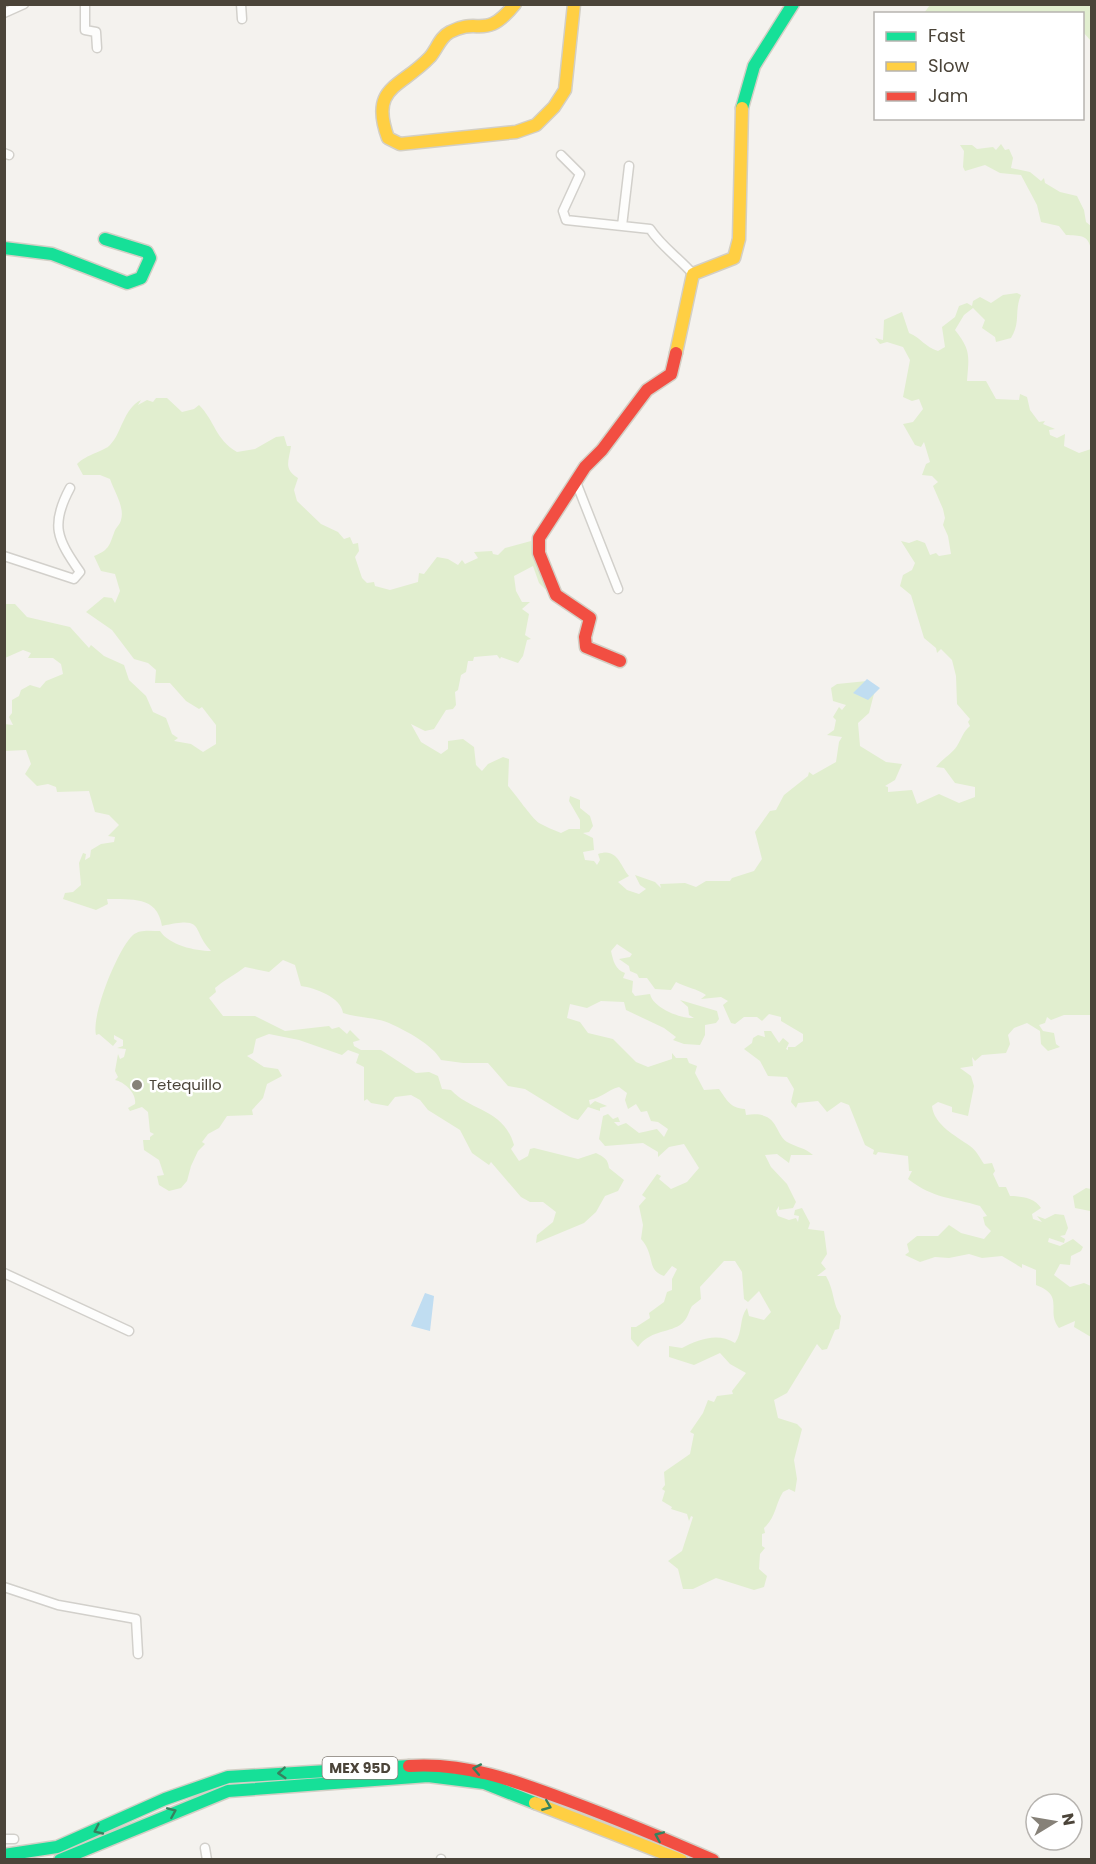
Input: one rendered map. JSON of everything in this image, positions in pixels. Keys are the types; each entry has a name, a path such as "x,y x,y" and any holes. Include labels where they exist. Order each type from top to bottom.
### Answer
{"main road":[{"path":"515,4 502,22 492,27 463,28 448,32 429,58 386,91 380,110 388,138 400,144 516,132 536,125 554,107 565,90 574,4"},
{"path":"620,662 585,648 585,637 590,618 556,595 539,554 539,538 585,467 602,450 647,390 671,374 693,274 734,258 740,240 742,107 754,66 793,4"},
{"path":"4,248 23,247 50,254 127,283 141,278 150,258 147,252 105,239"},
{"name":"MEX 95D","path":"4,1855 57,1847 165,1799 228,1777 433,1764 466,1767 511,1779 639,1828 713,1860"},
{"name":"MEX 95D","path":"60,1860 228,1791 428,1776 484,1783 681,1860"}],"street":[{"path":"4,13 24,4"},
{"path":"85,4 85,30 96,32 97,48"},
{"path":"241,4 242,19"},
{"path":"561,155 580,174 563,211 566,220 650,229 663,248 675,254 693,274"},
{"path":"622,226 629,166"},
{"path":"576,482 618,589"},
{"path":"4,556 74,579 80,572 68,555 57,529 60,507 70,488"},
{"path":"4,1273 129,1331"},
{"path":"4,1587 58,1605 136,1619 138,1654"},
{"path":"4,1839 14,1839"},
{"path":"205,1848 207,1860"}],"green space":[{"path":"930,5 1091,5 1091,41 1084,33 1084,12 925,12"},
{"path":"1001,144 1005,150 1009,149 1013,158 1011,168 1030,172 1041,181 1044,178 1045,183 1060,192 1077,196 1084,210 1086,222 1091,226 1091,249 1085,238 1066,235 1059,226 1041,222 1037,205 1021,175 1000,173 985,165 965,171 964,151 960,145 972,145 977,149 993,147 996,150"},
{"path":"1017,293 1021,295 1016,327 1011,338 996,342 995,337 982,328 985,320 973,308 964,315 955,330 968,354 967,381 986,381 996,399 1019,400 1020,394 1027,397 1030,410 1039,422 1045,421 1043,424 1055,429 1049,430 1050,435 1057,438 1065,434 1064,446 1079,453 1091,449 1091,1015 1064,1015 1051,1020 1047,1017 1045,1023 1039,1025 1043,1031 1054,1033 1056,1044 1060,1047 1048,1051 1041,1044 1040,1031 1027,1023 1014,1028 1008,1035 1010,1044 1006,1053 982,1055 975,1061 972,1057 973,1066 960,1068 971,1076 974,1086 968,1116 952,1112 952,1107 938,1102 932,1106 941,1124 972,1148 984,1164 992,1163 995,1171 993,1174 999,1187 1006,1187 1010,1196 1027,1198 1041,1208 1032,1214 1033,1219 1042,1222 1037,1216 1045,1219 1055,1214 1064,1215 1068,1228 1065,1235 1060,1236 1065,1239 1064,1243 1049,1238 1048,1242 1060,1246 1073,1239 1083,1247 1081,1251 1071,1256 1070,1265 1060,1264 1054,1275 1070,1287 1084,1283 1091,1286 1091,1337 1074,1327 1075,1321 1059,1328 1055,1322 1053,1299 1045,1289 1036,1285 1036,1270 1022,1264 1022,1268 1002,1256 982,1258 969,1254 949,1258 935,1257 920,1262 905,1255 909,1252 907,1244 917,1236 938,1236 949,1225 961,1233 984,1239 991,1231 985,1225 983,1217 987,1216 980,1206 935,1194 917,1186 908,1179 912,1171 909,1171 908,1156 878,1152 876,1155 873,1154 874,1150 865,1145 849,1105 841,1102 827,1112 818,1101 798,1103 796,1108 791,1102 794,1089 787,1077 768,1076 760,1061 744,1049 758,1035 765,1037 764,1031 771,1031 779,1043 783,1038 789,1043 786,1049 788,1050 788,1047 795,1047 803,1041 803,1034 781,1021 781,1017 769,1014 762,1021 757,1017 744,1017 735,1024 731,1023 723,1005 728,1001 721,997 701,999 706,995 676,982 671,990 655,989 647,978 639,978 637,974 630,971 629,966 619,959 630,957 632,954 617,944 611,951 614,961 619,970 625,973 623,978 633,981 632,992 635,996 650,994 656,1004 668,1012 694,1018 689,1015 688,1007 680,1000 717,1011 719,1019 716,1023 705,1025 705,1035 700,1045 684,1044 673,1040 676,1037 664,1028 626,1010 624,1002 601,1001 587,1008 570,1004 567,1018 580,1022 588,1033 613,1039 636,1062 648,1067 672,1059 672,1053 676,1058 687,1058 689,1063 697,1066 695,1073 704,1090 719,1089 732,1105 745,1109 746,1115 765,1116 775,1124 784,1139 813,1155 791,1155 789,1163 777,1154 765,1155 771,1167 787,1184 796,1202 793,1208 779,1210 779,1206 776,1211 778,1216 789,1220 796,1218 798,1222 799,1216 794,1215 795,1210 802,1208 810,1223 808,1229 824,1231 827,1254 821,1263 826,1269 817,1276 826,1276 841,1316 839,1329 835,1330 827,1349 822,1350 817,1344 787,1393 774,1400 778,1418 797,1424 802,1429 794,1460 797,1479 795,1492 789,1489 783,1492 771,1520 764,1528 765,1533 762,1534 762,1546 765,1548 760,1554 759,1569 767,1576 764,1587 754,1590 716,1578 693,1589 683,1589 678,1569 668,1561 682,1551 693,1517 691,1516 689,1521 687,1514 671,1509 672,1507 662,1501 665,1491 662,1489 665,1485 664,1472 690,1454 694,1434 690,1432 703,1413 708,1400 714,1402 717,1396 733,1394 732,1391 746,1373 730,1364 720,1353 694,1365 669,1357 669,1346 682,1348 701,1340 715,1338 735,1343 747,1308 749,1316 764,1320 771,1312 759,1291 748,1302 744,1299 742,1272 735,1261 724,1261 700,1287 701,1299 692,1306 680,1325 647,1338 638,1347 631,1339 631,1327 636,1327 650,1318 649,1313 664,1302 667,1292 672,1290 672,1279 677,1269 672,1266 664,1276 655,1270 646,1245 641,1239 643,1225 639,1206 646,1198 642,1195 657,1174 661,1176 659,1179 671,1189 687,1182 699,1168 684,1144 669,1147 658,1157 658,1152 643,1143 605,1146 599,1139 603,1116 608,1114 613,1119 618,1117 620,1122 614,1122 618,1126 626,1123 639,1133 657,1129 664,1137 668,1129 658,1122 651,1121 647,1111 641,1112 636,1104 628,1109 625,1100 627,1093 619,1087 589,1100 590,1105 595,1101 607,1106 600,1108 600,1111 588,1107 578,1120 572,1118 525,1089 508,1086 488,1063 441,1060 425,1044 389,1023 343,1013 338,1002 333,998 320,991 301,986 295,965 283,960 269,972 245,967 215,988 216,992 209,998 223,1016 255,1016 285,1031 329,1026 332,1029 339,1027 347,1034 350,1030 360,1040 353,1042 354,1046 361,1050 381,1050 416,1073 429,1072 438,1076 442,1089 451,1090 467,1102 495,1117 509,1133 514,1145 511,1149 519,1161 528,1156 530,1149 534,1148 578,1159 596,1153 605,1159 609,1168 624,1180 618,1191 605,1196 596,1212 584,1223 536,1243 537,1235 553,1222 556,1212 543,1202 530,1202 521,1197 491,1162 489,1165 472,1153 460,1130 428,1110 420,1100 411,1095 395,1097 388,1106 371,1103 367,1099 364,1101 364,1067 356,1063 359,1054 348,1050 342,1055 299,1040 269,1034 256,1039 253,1053 247,1056 264,1067 278,1069 282,1076 267,1084 263,1098 252,1110 253,1115 227,1116 219,1128 208,1134 202,1142 205,1144 198,1151 191,1166 187,1181 181,1188 169,1191 159,1185 157,1176 164,1175 159,1160 144,1150 143,1140 150,1140 154,1134 150,1132 148,1112 142,1107 130,1111 128,1108 135,1104 134,1096 126,1086 115,1080 118,1077 115,1071 118,1054 120,1059 124,1057 126,1049 117,1048 123,1046 123,1040 114,1035 117,1041 113,1046 99,1034 96,1035 98,1012 114,966 127,942 136,933 160,931 170,940 183,946 211,951 195,926 176,923 162,926 155,909 142,901 107,899 108,904 96,910 63,899 65,893 73,892 81,885 79,863 83,853 86,854 85,860 90,857 91,850 101,844 114,842 115,837 108,836 119,825 109,815 95,812 89,791 57,792 56,787 48,784 37,786 25,774 31,764 26,750 5,751 4,724 13,725 9,717 12,713 12,700 19,696 21,690 30,685 40,688 46,681 63,674 61,664 53,658 28,658 31,653 23,650 5,658 5,604 15,604 27,617 70,627 89,648 91,645 104,656 124,665 129,680 146,696 153,712 166,718 172,734 178,738 174,741 191,744 203,752 216,744 216,725 202,707 199,709 186,701 170,683 155,683 156,670 148,663 134,659 112,630 86,612 104,597 112,598 115,603 120,591 115,574 101,571 94,556 106,550 120,522 122,510 110,479 100,475 83,475 77,464 110,445 130,409 141,400 138,405 147,400 153,402 156,398 167,398 182,412 199,405 224,441 237,452 255,449 276,437 284,436 287,446 291,446 288,460 290,471 298,478 294,490 297,501 321,524 338,532 344,539 350,537 353,544 358,543 359,551 355,557 362,578 367,583 374,582 375,586 390,590 418,582 419,573 424,574 437,557 448,559 458,565 462,560 465,564 478,558 474,552 492,551 493,554 498,555 505,548 531,541 533,553 551,585 545,589 539,583 533,566 514,576 516,591 522,602 530,602 522,609 529,614 525,635 531,639 527,640 523,656 518,663 501,657 500,659 497,655 474,657 473,661 468,661 466,672 461,675 458,690 455,692 456,705 453,709 446,710 434,729 425,731 411,724 421,742 441,754 448,749 448,741 463,739 474,747 476,765 482,771 488,764 503,757 509,759 508,786 539,823 561,833 569,829 580,829 580,820 569,801 570,796 580,800 580,808 590,816 593,826 589,832 583,833 593,838 594,850 583,852 585,860 594,861 597,865 600,860 598,854 604,852 614,855 629,876 618,882 627,890 639,894 646,889 640,885 635,875 655,882 661,888 660,884 685,883 696,887 706,881 730,881 732,878 754,871 762,859 755,832 770,811 776,810 784,795 808,776 809,772 813,775 836,762 842,737 827,735 834,730 836,720 833,717 839,707 842,710 846,705 833,701 831,688 837,684 867,681 875,690 869,713 858,723 860,746 886,762 902,764 895,780 885,786 888,787 888,792 912,790 917,804 939,794 959,803 975,797 975,787 955,783 944,768 936,767 957,746 970,726 968,722 970,719 957,704 956,676 952,660 941,649 937,653 936,648 924,638 911,595 900,586 903,575 912,570 915,563 901,541 909,543 917,540 925,543 930,555 951,554 948,536 943,525 945,518 943,509 933,486 938,482 932,476 922,475 926,464 930,462 924,442 921,447 915,445 903,424 913,422 923,409 919,399 912,401 903,397 910,360 903,347 887,342 880,344 875,338 883,340 884,320 902,312 909,333 938,351 945,347 942,327 955,317 959,306 967,303 972,306 973,301 980,297 991,303 1003,295"},
{"path":"1086,1188 1091,1189 1091,1214 1090,1211 1075,1208 1073,1196"}],"water":[{"path":"867,679 880,688 868,700 853,693"},
{"path":"425,1293 434,1296 430,1331 411,1326"}],"traffic: fast":[{"path":"742,108 754,66 793,4"},
{"path":"4,248 52,254 127,283 141,278 150,258 147,252 105,239"},
{"path":"4,1855 57,1847 165,1799 228,1777 409,1766"},
{"path":"60,1860 228,1791 428,1776 484,1783 535,1803"}],"traffic: slow":[{"path":"515,4 496,22 489,25 468,26 447,34 430,57 391,90 382,108 388,138 400,144 516,132 536,125 554,107 565,90 574,4"},
{"path":"676,353 693,274 734,258 739,239 742,108"},
{"path":"535,1803 681,1860"}],"traffic: jam":[{"path":"620,661 586,647 585,637 590,618 556,595 539,553 539,538 585,467 602,450 647,390 671,374 676,353"},
{"path":"409,1766 450,1767 510,1780 605,1815 713,1860"}],"place":[{"name":"Tetequillo","path":"137,1085"}]}
